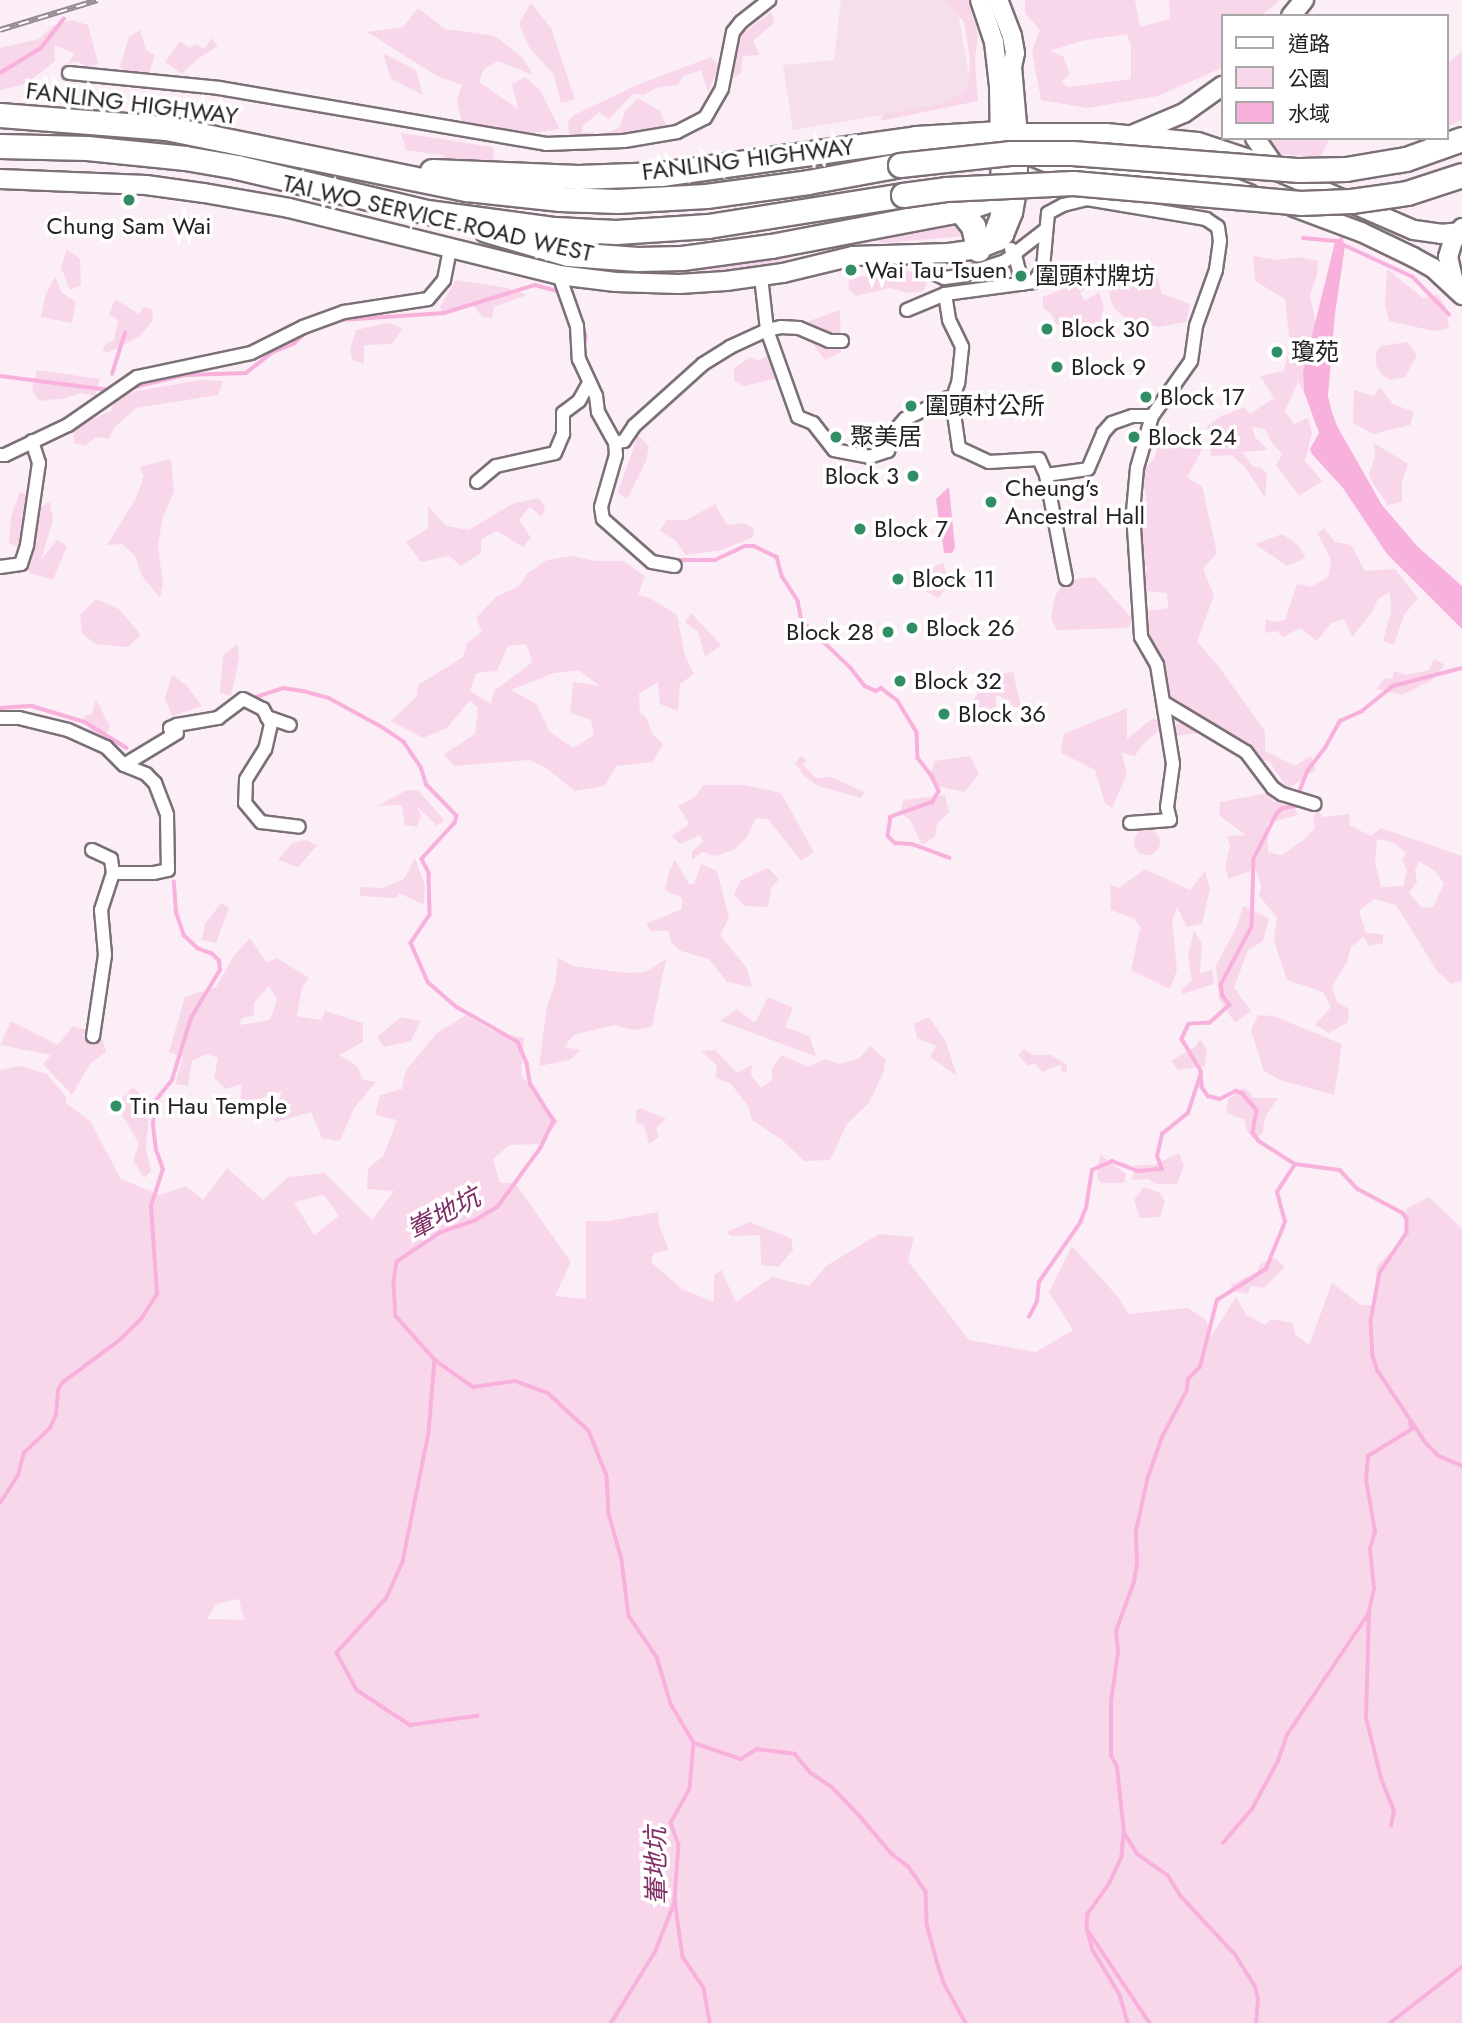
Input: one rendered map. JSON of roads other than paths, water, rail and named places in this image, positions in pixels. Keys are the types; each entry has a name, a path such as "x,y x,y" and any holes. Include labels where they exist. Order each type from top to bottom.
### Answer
{"highway":[{"name":"FANLING HIGHWAY","path":"0,115 166,128 492,192 617,201 706,196 808,182 900,165 1011,153 1072,153 1299,170 1346,169 1406,159 1462,139"},
{"path":"378,171 578,177 635,176 696,170 916,138 1016,136"},
{"name":"FANLING HIGHWAY","path":"0,146 87,148 174,156 237,167 427,212 555,229 616,232 748,222 946,189 1073,183 1300,203 1351,201 1407,193 1462,175"},
{"path":"427,212 555,252 638,260 682,258 771,246 960,209 1009,193"},
{"path":"960,209 995,246"}],"main road":[{"path":"980,0 1016,136 1070,172"},
{"path":"995,246 998,224 1009,193 1020,66 998,0"},
{"path":"1293,14 1304,0"},
{"path":"1132,135 1184,113 1220,87"},
{"path":"1016,136 1105,133 1198,142 1224,149 1414,230 1441,234 1460,230"},
{"path":"1105,133 1098,154 1101,163 1114,175"},
{"path":"1256,140 1279,172"},
{"path":"1009,193 1070,172 1205,180 1308,211 1413,257 1459,291"},
{"name":"TAI WO SERVICE ROAD WEST","path":"0,179 146,185 289,208 450,248 563,287 668,284 761,277 836,258 920,254 995,246"},
{"path":"1459,291 1448,257 1460,230"}],"street":[{"path":"69,73 219,88 546,144 624,141 677,132 705,118 722,88 733,32 741,22 769,0"},
{"path":"907,310 944,294 1034,282 1043,268 1044,231 1048,213 1063,205 1087,199 1206,219 1218,227 1220,242 1216,270 1196,326 1191,362 1152,416 1137,468 1133,512 1141,637 1157,665 1166,704 1174,764 1167,807 1170,820 1130,823"},
{"path":"995,246 1044,231"},
{"path":"920,254 933,273 944,278 995,266 995,246"},
{"path":"995,246 1022,284"},
{"path":"0,455 68,425 137,377 251,353 303,327 344,312 428,299 444,280 450,248"},
{"path":"761,277 767,330 798,417 813,423 834,450 869,457 888,451 898,427 905,419 948,398 951,400"},
{"path":"563,287 577,326 579,359 596,396 598,412 619,442"},
{"path":"944,294 949,320 962,347 958,383 951,400 959,448 989,462 1039,459 1046,475 1066,579"},
{"path":"675,566 652,562 603,519 601,507 619,442 703,364 730,346 767,330 799,328 829,341 842,341"},
{"path":"477,482 496,466 555,453 563,434 563,412 579,401 589,383"},
{"path":"1046,475 1088,469 1103,433 1112,423 1132,416 1152,416"},
{"path":"0,568 21,564 27,545 39,463 32,441"},
{"path":"172,735 170,728 218,718 246,701 263,709 271,724 265,749 246,780 245,803 261,822 299,827"},
{"path":"1166,704 1246,752 1273,788 1292,799 1309,803"},
{"path":"267,717 290,725"},
{"path":"0,718 19,718 68,730 106,747 124,765 146,774 155,783 167,815 168,870 154,873 113,873"},
{"path":"124,765 172,735 195,727"},
{"path":"92,849 111,859 113,873 101,911 105,955 93,1036"}],"water":[{"path":"1342,236 1345,246 1335,314 1328,396 1331,409 1337,426 1382,505 1417,546 1462,586 1462,629 1387,554 1343,488 1310,449 1319,433 1304,392 1303,372 1335,242"},
{"path":"949,487 955,548 952,553 944,553 936,499"}],"waterway":[{"path":"0,73 41,48 64,19"},
{"path":"1303,238 1339,241"},
{"path":"1342,244 1413,277 1449,314"},
{"path":"321,327 341,320 444,313 535,285 562,292"},
{"path":"582,326 586,336 584,355 598,388"},
{"path":"130,388 185,375 246,373 273,352 293,344 307,332"},
{"path":"112,374 125,333"},
{"path":"0,376 109,390"},
{"path":"608,418 619,439"},
{"path":"608,503 608,515 656,558"},
{"path":"674,560 715,560 745,546 754,546 777,557 782,576 798,601 802,621 851,668 865,686 876,691 881,688 898,701 917,733 918,758 932,776 939,791 933,802 891,817 888,836 895,843 912,844 950,858"},
{"path":"1298,795 1307,771 1325,748 1340,721 1362,711 1393,686 1462,668"},
{"name":"輋地坑","path":"250,699 283,688 307,692 329,698 382,727 404,742 421,767 427,785 457,816 455,823 422,859 429,873 430,915 411,943 428,982 457,1007 518,1042 527,1063 530,1083 554,1121 541,1148 498,1207 475,1221 440,1233 397,1262 394,1282 396,1316 435,1360 473,1387 515,1381 548,1393 589,1431 607,1476 609,1514 622,1560 629,1616 657,1657 671,1704 694,1743 690,1789 671,1823 679,1845 675,1900 683,1957 704,1988 710,2023"},
{"path":"0,708 32,706 85,722 127,748"},
{"name":"輋地坑","path":"220,723 240,709"},
{"path":"1298,803 1298,806 1282,809 1277,814 1254,859 1252,927 1221,985 1223,996 1230,1005 1210,1023 1189,1024 1182,1039 1201,1071 1202,1087 1208,1096 1220,1099 1236,1091 1242,1093 1257,1110 1253,1133 1259,1141 1295,1164 1340,1170 1358,1189 1403,1213 1407,1219 1407,1233 1380,1273 1371,1321 1373,1356 1378,1371 1426,1443 1439,1456 1462,1466"},
{"path":"0,1503 18,1475 24,1453 50,1428 56,1415 58,1390 62,1383 120,1340 141,1319 157,1294 151,1206 163,1170 156,1150 153,1124 156,1100 172,1080 191,1018 220,970 219,961 212,954 198,949 184,936 176,913 174,882"},
{"path":"1029,1317 1037,1301 1039,1282 1080,1223 1086,1208 1092,1170 1112,1161 1138,1171 1162,1169 1157,1156 1162,1134 1188,1113 1200,1077"},
{"path":"1256,2023 1258,1999 1255,1987 1236,1956 1181,1897 1168,1876 1137,1854 1124,1833 1117,1767 1111,1756 1111,1702 1118,1652 1116,1631 1134,1582 1137,1564 1136,1531 1148,1477 1162,1437 1187,1390 1188,1379 1200,1367 1217,1300 1266,1269 1285,1222 1277,1192 1295,1164"},
{"path":"435,1360 429,1433 403,1562 387,1598 337,1653 357,1690 410,1725 477,1716"},
{"path":"1391,1826 1394,1811 1381,1778 1366,1718 1369,1612 1374,1588 1370,1549 1375,1532 1366,1480 1368,1456 1412,1429 1410,1423"},
{"path":"1223,1843 1252,1809 1278,1761 1287,1735 1369,1613"},
{"path":"694,1743 741,1759 757,1749 795,1754 811,1773 832,1787 892,1854 908,1866 926,1892 927,1924 936,1958 944,1983 966,2023"},
{"path":"1124,1833 1122,1857 1110,1883 1088,1915 1087,1928 1093,1950 1120,1995 1128,2023"},
{"path":"611,2023 655,1952 675,1901"},
{"path":"1089,1932 1150,2023"},
{"path":"1390,2023 1462,1967"}],"railway":[{"path":"0,30 98,0"}],"place":[{"name":"Chung Sam Wai","path":"129,200"},
{"name":"Wai Tau Tsuen","path":"851,270"},
{"name":"圍頭村牌坊","path":"1021,276"},
{"name":"Block 30","path":"1047,329"},
{"name":"瓊苑","path":"1277,352"},
{"name":"Block 9","path":"1057,367"},
{"name":"Block 17","path":"1146,397"},
{"name":"圍頭村公所","path":"911,406"},
{"name":"聚美居","path":"836,437"},
{"name":"Block 24","path":"1134,437"},
{"name":"Block 3","path":"913,476"},
{"name":"Cheung's Ancestral Hall","path":"991,502"},
{"name":"Block 7","path":"860,529"},
{"name":"Block 11","path":"898,579"},
{"name":"Block 26","path":"912,628"},
{"name":"Block 28","path":"888,632"},
{"name":"Block 32","path":"900,681"},
{"name":"Block 36","path":"944,714"},
{"name":"Tin Hau Temple","path":"116,1106"}]}
